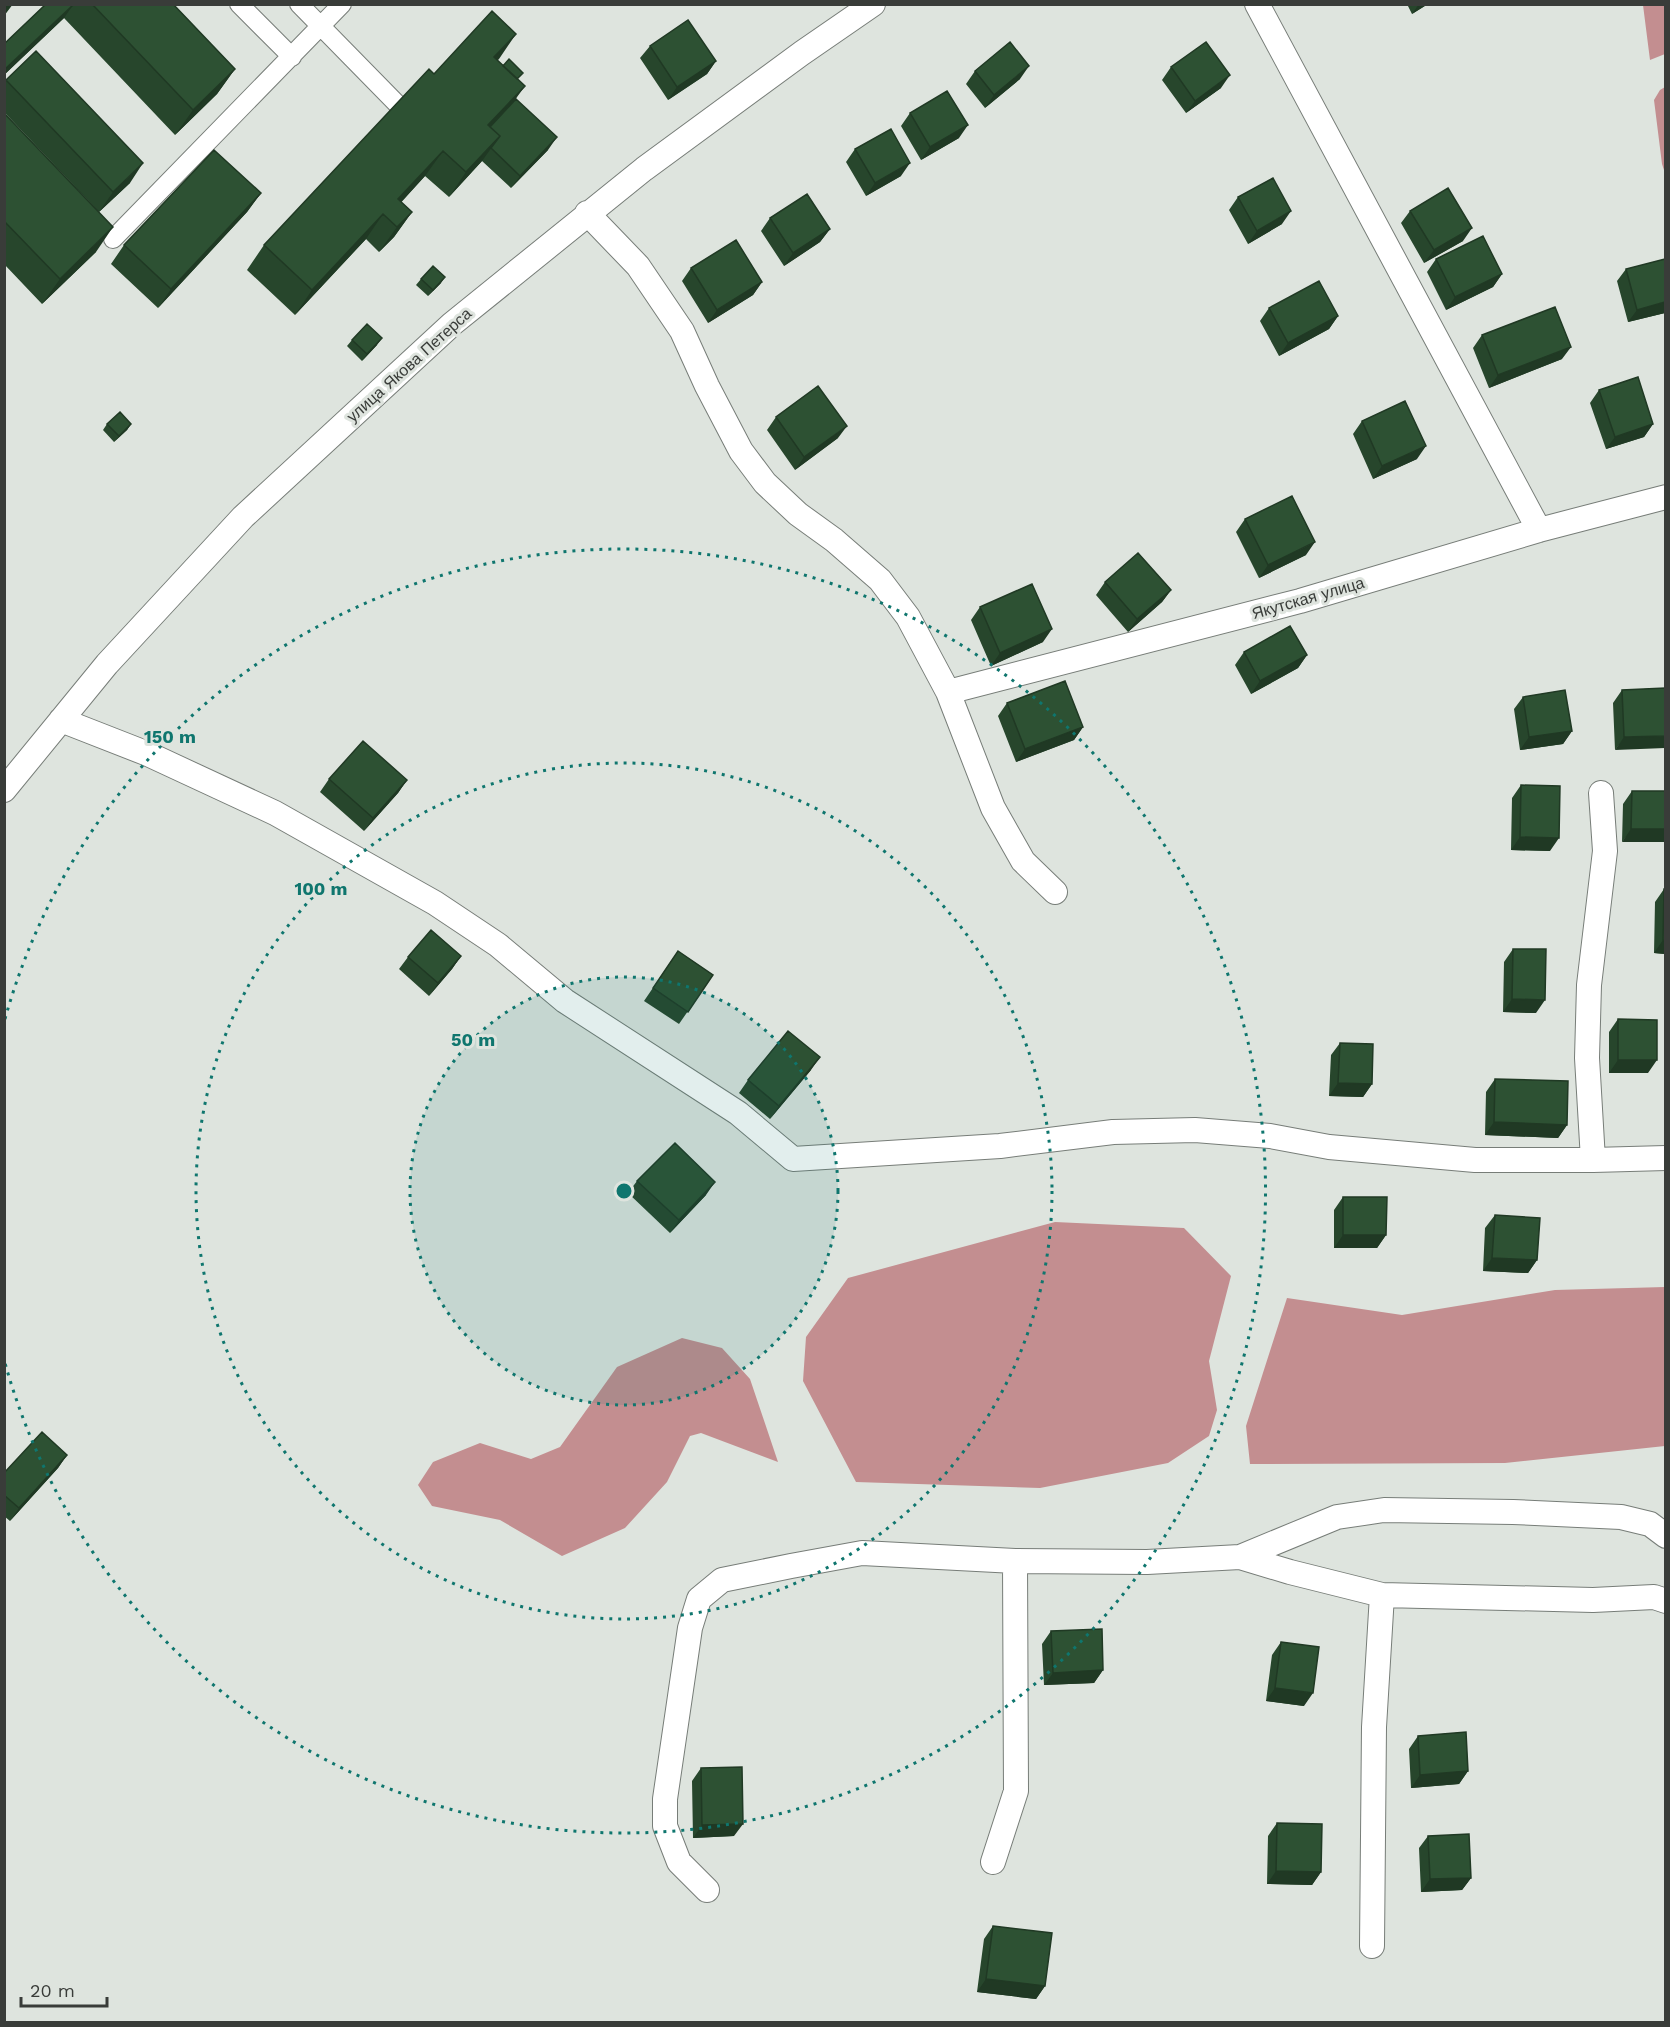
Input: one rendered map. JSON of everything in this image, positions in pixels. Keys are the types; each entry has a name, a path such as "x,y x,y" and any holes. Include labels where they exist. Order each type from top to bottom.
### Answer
{"street":[{"path":"239,4 292,57"},
{"path":"299,4 400,107"},
{"path":"113,239 342,4"},
{"name":"улица Якова Петерса","path":"4,790 115,655 243,517 452,324 587,213 672,148 873,4"},
{"path":"1257,4 1539,530"},
{"path":"587,213 638,266 682,331 741,452 765,483 798,514 834,540 880,580 908,617 948,692 993,808 1023,861 1055,892"},
{"name":"Якутская улица","path":"948,692 1300,601 1539,530 1665,497"},
{"path":"61,720 148,754 275,813 435,903 498,945 565,1001 738,1113 793,1159 1000,1146 1113,1132 1195,1130 1270,1136 1329,1147 1475,1160 1665,1158"},
{"path":"1593,1160 1587,1058 1589,985 1605,851 1600,794"},
{"path":"1240,1557 1337,1516 1384,1510 1513,1512 1621,1517 1650,1524 1665,1536"},
{"path":"707,1890 679,1862 664,1826 665,1799 690,1628 699,1599 722,1580 862,1553 1015,1561 1147,1562 1240,1557 1382,1596 1593,1600 1654,1596 1665,1600"},
{"path":"993,1862 1016,1791 1015,1561"},
{"path":"1372,1946 1374,1727 1382,1596"}],"shaded area":[{"path":"1643,5 1665,5 1665,54 1650,60"},
{"path":"1665,87 1665,173 1654,100 1660,90"},
{"path":"1055,1222 1184,1228 1231,1276 1209,1361 1217,1410 1209,1436 1168,1463 1040,1488 856,1482 803,1381 806,1337 848,1278"},
{"path":"1665,1287 1665,1446 1505,1463 1250,1464 1246,1426 1287,1298 1402,1315 1555,1290"},
{"path":"682,1338 722,1348 750,1379 778,1462 701,1433 690,1436 667,1482 625,1528 562,1556 500,1520 432,1506 418,1485 433,1462 480,1443 531,1459 560,1447 617,1367"}],"building":[{"path":"46,4 73,5 4,70 4,44"},
{"path":"92,4 173,4 235,69 193,110"},
{"path":"492,11 516,34 494,57 525,86 488,125 500,136 466,172 443,151 398,199 412,212 397,227 383,214 312,290 264,245 429,69 434,74"},
{"path":"688,20 716,61 677,87 650,46"},
{"path":"1010,42 1029,66 994,95 975,71"},
{"path":"1206,42 1230,75 1195,101 1171,67"},
{"path":"36,51 143,163 113,192 6,80"},
{"path":"509,59 523,73 517,79 503,66"},
{"path":"947,91 968,125 930,147 910,113"},
{"path":"516,99 557,137 520,176 491,148 500,136 490,127"},
{"path":"4,113 113,227 60,279 4,221"},
{"path":"891,129 910,163 875,183 855,149"},
{"path":"214,150 261,193 171,289 124,245"},
{"path":"1273,178 1291,211 1257,231 1238,197"},
{"path":"1448,188 1472,228 1434,250 1410,211"},
{"path":"807,194 830,229 793,253 770,218"},
{"path":"1483,236 1502,274 1455,297 1436,259"},
{"path":"736,240 762,282 717,310 691,268"},
{"path":"1665,259 1665,302 1637,310 1626,269"},
{"path":"433,266 445,277 433,290 421,279"},
{"path":"1319,281 1338,316 1288,343 1269,308"},
{"path":"1555,307 1571,347 1498,375 1482,335"},
{"path":"367,324 382,338 367,354 352,340"},
{"path":"1638,377 1653,424 1615,437 1599,390"},
{"path":"818,386 847,426 804,457 776,417"},
{"path":"1405,401 1426,446 1382,466 1362,421"},
{"path":"120,412 131,424 119,436 107,424"},
{"path":"1292,496 1315,542 1268,565 1245,519"},
{"path":"1138,553 1171,590 1137,619 1105,582"},
{"path":"1032,584 1052,629 1000,653 980,607"},
{"path":"1290,626 1307,655 1260,681 1244,652"},
{"path":"1065,681 1083,727 1025,749 1007,703"},
{"path":"1665,688 1665,736 1624,737 1622,690"},
{"path":"1565,690 1572,731 1529,737 1523,697"},
{"path":"363,741 407,780 373,818 329,779"},
{"path":"1521,785 1560,786 1559,838 1520,837"},
{"path":"1632,791 1665,791 1665,829 1631,829"},
{"path":"1665,889 1665,941 1663,940"},
{"path":"431,930 461,956 438,983 408,957"},
{"path":"1513,949 1546,949 1545,1000 1512,999"},
{"path":"678,951 713,975 688,1012 653,988"},
{"path":"1618,1019 1657,1020 1657,1060 1618,1060"},
{"path":"788,1031 820,1057 779,1106 748,1080"},
{"path":"1340,1043 1373,1044 1372,1084 1338,1083"},
{"path":"1495,1079 1568,1081 1567,1125 1494,1122"},
{"path":"675,1143 715,1182 679,1220 637,1181"},
{"path":"1343,1197 1387,1197 1386,1235 1343,1235"},
{"path":"1495,1215 1540,1218 1537,1260 1492,1258"},
{"path":"42,1432 67,1455 19,1508 4,1495 4,1473"},
{"path":"1102,1629 1103,1670 1053,1673 1051,1631"},
{"path":"1281,1642 1319,1647 1313,1693 1275,1688"},
{"path":"1466,1732 1468,1771 1420,1775 1418,1736"},
{"path":"742,1767 743,1824 702,1825 701,1768"},
{"path":"1277,1823 1322,1824 1321,1872 1276,1871"},
{"path":"1469,1834 1471,1878 1430,1879 1428,1836"},
{"path":"993,1926 1052,1933 1045,1986 986,1979"}]}
